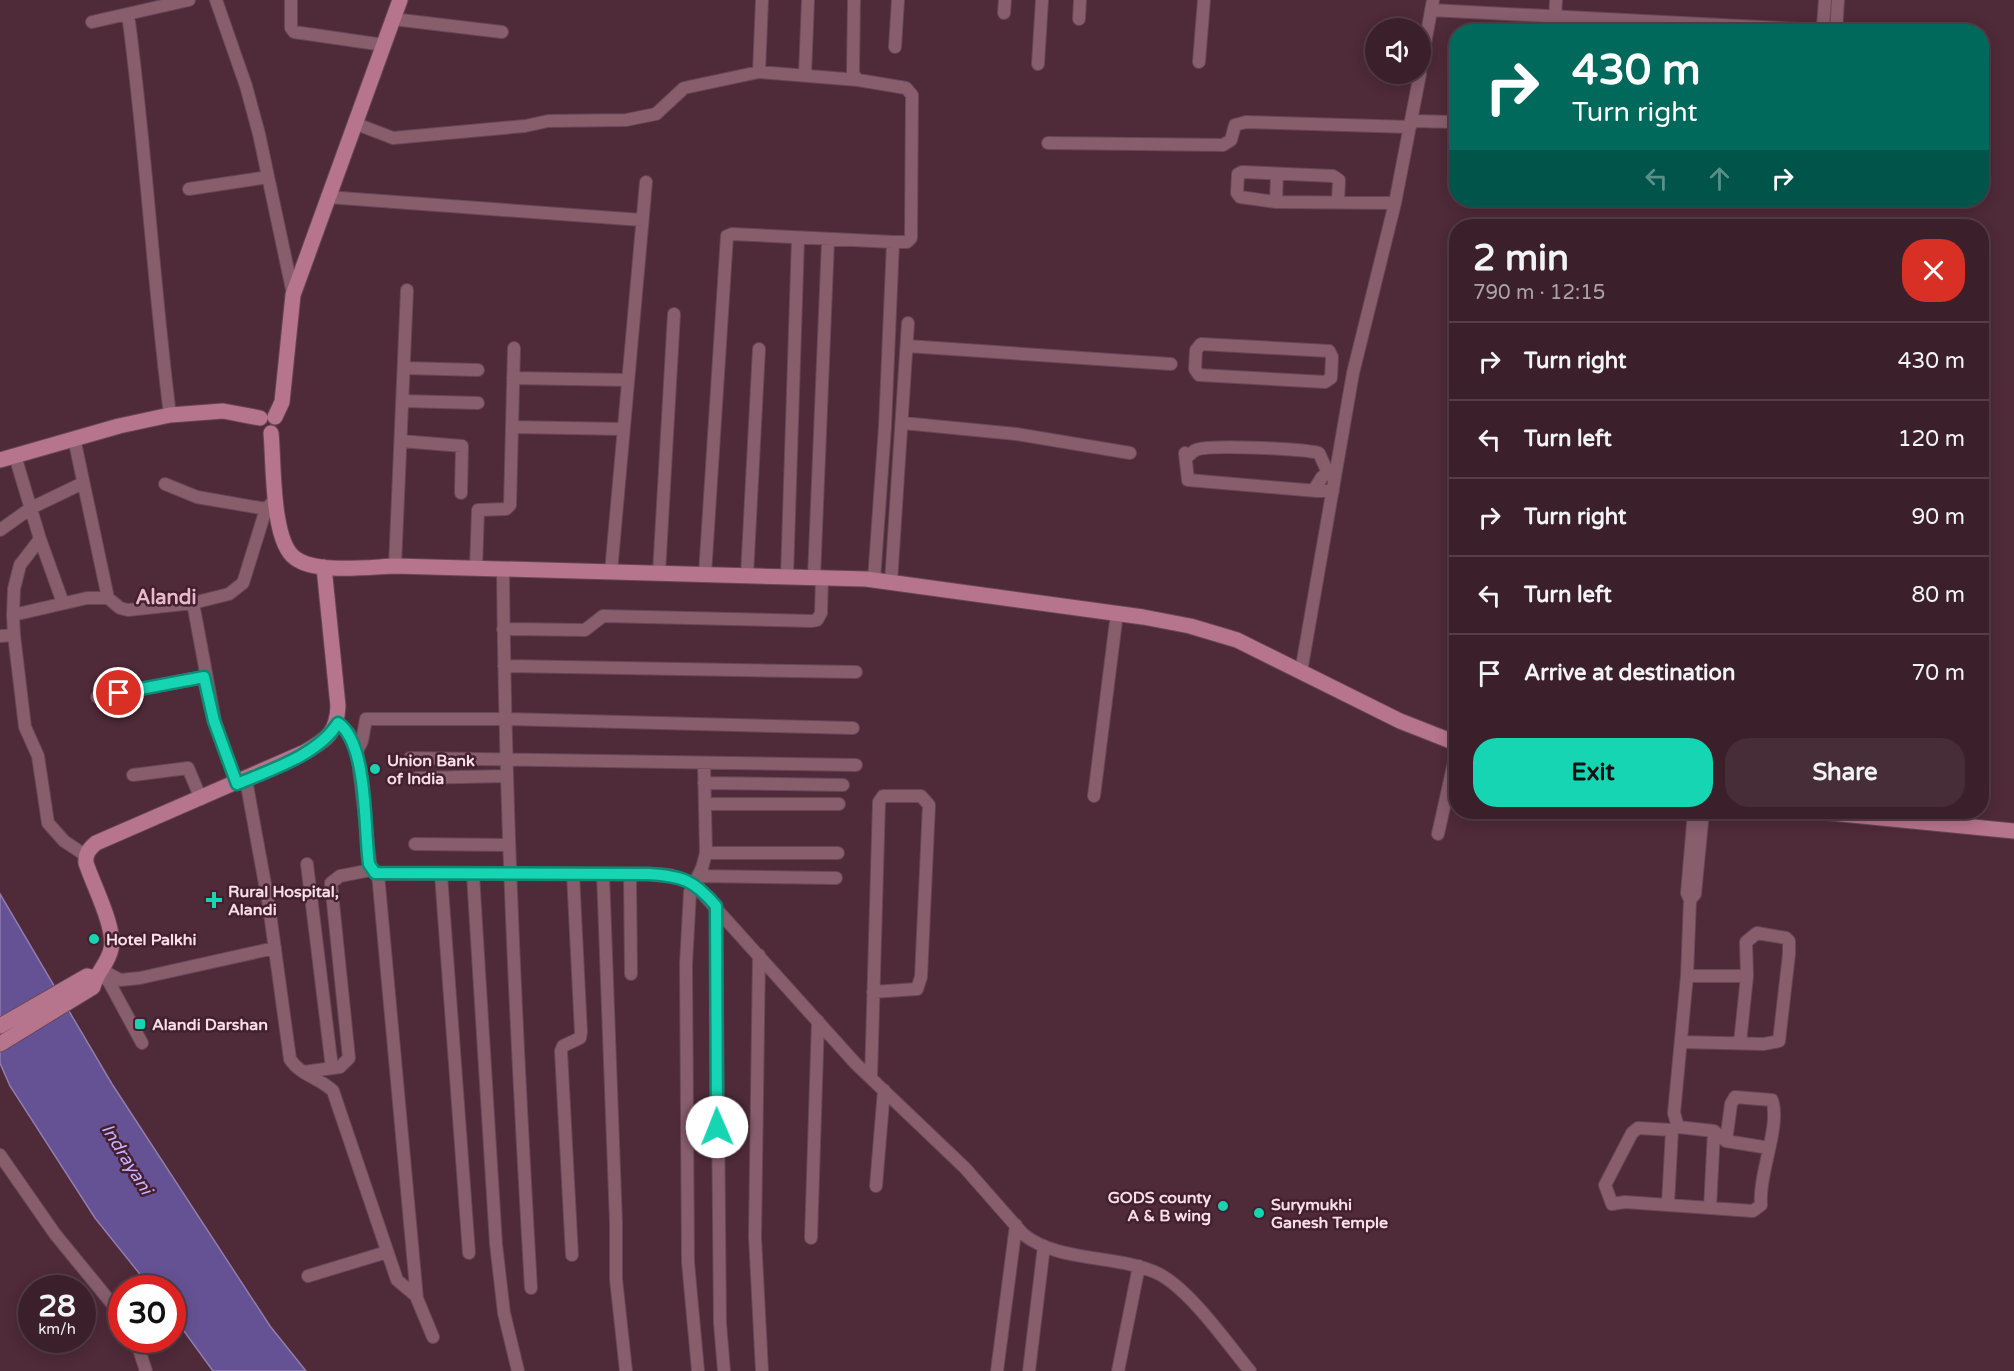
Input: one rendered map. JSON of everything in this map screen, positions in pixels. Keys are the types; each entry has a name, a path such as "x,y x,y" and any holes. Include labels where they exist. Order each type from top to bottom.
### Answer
{"main road":[{"path":"267,418 282,402 293,295 400,0"},
{"path":"7,458 74,438 170,415 223,411 267,418 278,426 271,433 270,505 294,558 324,567 395,566 874,580 1117,613 1190,626 1237,640 1400,722 1449,740"},
{"path":"0,1044 92,979 112,947 111,934 86,863 85,855 96,843 306,752 331,734 338,723 324,567"},
{"path":"1892,819 2014,831"},
{"path":"0,1026 92,979"}],"street":[{"path":"92,22 189,0"},
{"path":"216,0 246,86 293,295"},
{"path":"291,0 291,28 294,32 384,45"},
{"path":"759,72 762,0"},
{"path":"805,75 808,0"},
{"path":"854,0 851,66 858,80"},
{"path":"896,47 898,0"},
{"path":"1004,13 1005,0"},
{"path":"1038,64 1042,0"},
{"path":"1079,19 1080,0"},
{"path":"1199,62 1204,0"},
{"path":"1555,18 1556,0"},
{"path":"1823,24 1825,0"},
{"path":"1836,24 1838,0"},
{"path":"1432,5 1555,18 1686,24"},
{"path":"128,14 149,190 170,415"},
{"path":"393,19 502,32"},
{"path":"354,123 393,138 525,126 549,121 626,120 656,114 684,88 759,72 858,80 906,88 912,95 911,238 907,242 828,241 732,234 726,241 705,574"},
{"path":"1301,672 1354,368 1395,203 1418,84"},
{"path":"1048,143 1223,145 1231,140 1235,125 1246,122 1449,122"},
{"path":"1338,201 1336,177 1239,173 1237,193 1239,196 1276,202 1395,203"},
{"path":"1276,202 1277,174"},
{"path":"189,189 268,177"},
{"path":"611,572 646,182"},
{"path":"327,198 642,220"},
{"path":"787,576 798,238"},
{"path":"503,629 585,630 603,616 817,620 821,613 818,577 828,241"},
{"path":"874,580 885,427 893,242"},
{"path":"395,566 407,291"},
{"path":"659,573 674,314"},
{"path":"891,582 908,323"},
{"path":"1201,344 1325,351 1331,353 1332,365 1331,378 1325,382 1199,375 1195,369 1196,350 1201,344"},
{"path":"907,346 1171,364"},
{"path":"476,568 478,510 504,510 510,505 514,348"},
{"path":"747,575 759,349"},
{"path":"1332,365 1354,368"},
{"path":"404,368 478,370"},
{"path":"513,378 628,380"},
{"path":"403,400 478,403"},
{"path":"903,423 1016,434 1130,453"},
{"path":"512,427 623,429"},
{"path":"74,438 108,598 120,609 193,603 229,594 243,584 270,505 197,497 165,484"},
{"path":"401,441 462,446 461,493"},
{"path":"1314,490 1322,477 1328,474 1319,453 1303,450 1252,448 1196,449 1188,456 1185,453 1188,480 1314,490 1333,491"},
{"path":"7,458 32,507 40,540 63,603"},
{"path":"0,530 32,507 83,483"},
{"path":"40,540 20,565 14,590 14,635 25,727 38,756 48,823 59,836 85,855"},
{"path":"503,569 504,761 531,1288"},
{"path":"13,615 87,598 108,598"},
{"path":"193,603 204,677 214,721 241,782 275,948 286,1047 290,1059 303,1072 327,1085 336,1098 397,1280 417,1299"},
{"path":"1094,796 1117,613"},
{"path":"0,636 14,635"},
{"path":"504,666 856,672"},
{"path":"97,697 204,677"},
{"path":"357,751 362,741 366,719 504,719 853,729"},
{"path":"338,723 349,733 357,751 375,872 417,1299 434,1337"},
{"path":"410,758 856,765"},
{"path":"698,1371 688,1262 686,964 688,903 706,853 704,763"},
{"path":"133,775 188,768 201,799"},
{"path":"417,778 506,776"},
{"path":"704,783 843,785"},
{"path":"1438,834 1449,784"},
{"path":"871,1078 873,992 879,802 883,795 921,796 929,805 921,977 917,989 873,992"},
{"path":"705,804 839,804"},
{"path":"1668,1204 1687,976 1690,900 1687,893 1693,819"},
{"path":"1690,900 1695,894 1701,819"},
{"path":"415,844 508,845"},
{"path":"706,853 838,853"},
{"path":"307,864 332,1068"},
{"path":"303,1072 345,1065 349,1058 331,883 340,876 375,872 441,875 630,874 696,879 836,878"},
{"path":"572,1255 561,1051 563,1046 580,1038 581,1032 573,874"},
{"path":"603,874 616,1279 626,1371"},
{"path":"630,874 632,974"},
{"path":"441,875 469,1253"},
{"path":"473,875 496,1244 504,1313 518,1371"},
{"path":"696,879 716,906 818,1021 871,1078 965,1168 1033,1242 1139,1266 1159,1274 1179,1289 1251,1371"},
{"path":"716,906 720,1323 724,1371"},
{"path":"1681,1042 1740,1043 1779,1041 1789,941 1786,938 1757,933 1746,942 1746,976 1740,1043"},
{"path":"92,979 141,978 275,948"},
{"path":"759,955 755,1238 762,1371"},
{"path":"1687,976 1746,976"},
{"path":"92,979 109,982 142,1043"},
{"path":"811,1238 818,1021"},
{"path":"876,1186 884,1090"},
{"path":"1726,1141 1731,1104 1735,1097 1769,1098 1773,1103 1769,1148 1759,1191 1761,1205 1753,1211 1668,1204 1625,1202 1612,1204 1605,1185 1634,1131 1638,1128 1714,1131 1726,1141 1769,1148"},
{"path":"1710,1208 1714,1131"},
{"path":"0,1155 55,1234 108,1299"},
{"path":"997,1371 1016,1225"},
{"path":"1029,1371 1044,1246"},
{"path":"308,1276 387,1252"},
{"path":"1118,1371 1139,1266"},
{"path":"140,1353 146,1371"}],"water":[{"name":"Indrayani","path":"0,894 112,1084 270,1326 306,1371 213,1371 186,1334 186,1275 141,1275 95,1218 10,1086 0,1063"}],"place":[{"name":"Union Bank of India","path":"375,769"},
{"name":"Rural Hospital, Alandi","path":"214,900"},
{"name":"Hotel Palkhi","path":"94,939"},
{"name":"Alandi Darshan","path":"140,1024"},
{"name":"GODS county A & B wing","path":"1223,1206"},
{"name":"Surymukhi Ganesh Temple","path":"1259,1213"}],"district":[{"name":"Alandi","path":"166,597"}],"route":[{"path":"119,693 204,677 214,721 237,784 306,752 331,734 338,723 343,726 349,733 357,751 369,864 375,873 649,874 680,878 700,888 716,906 717,1127"}]}
